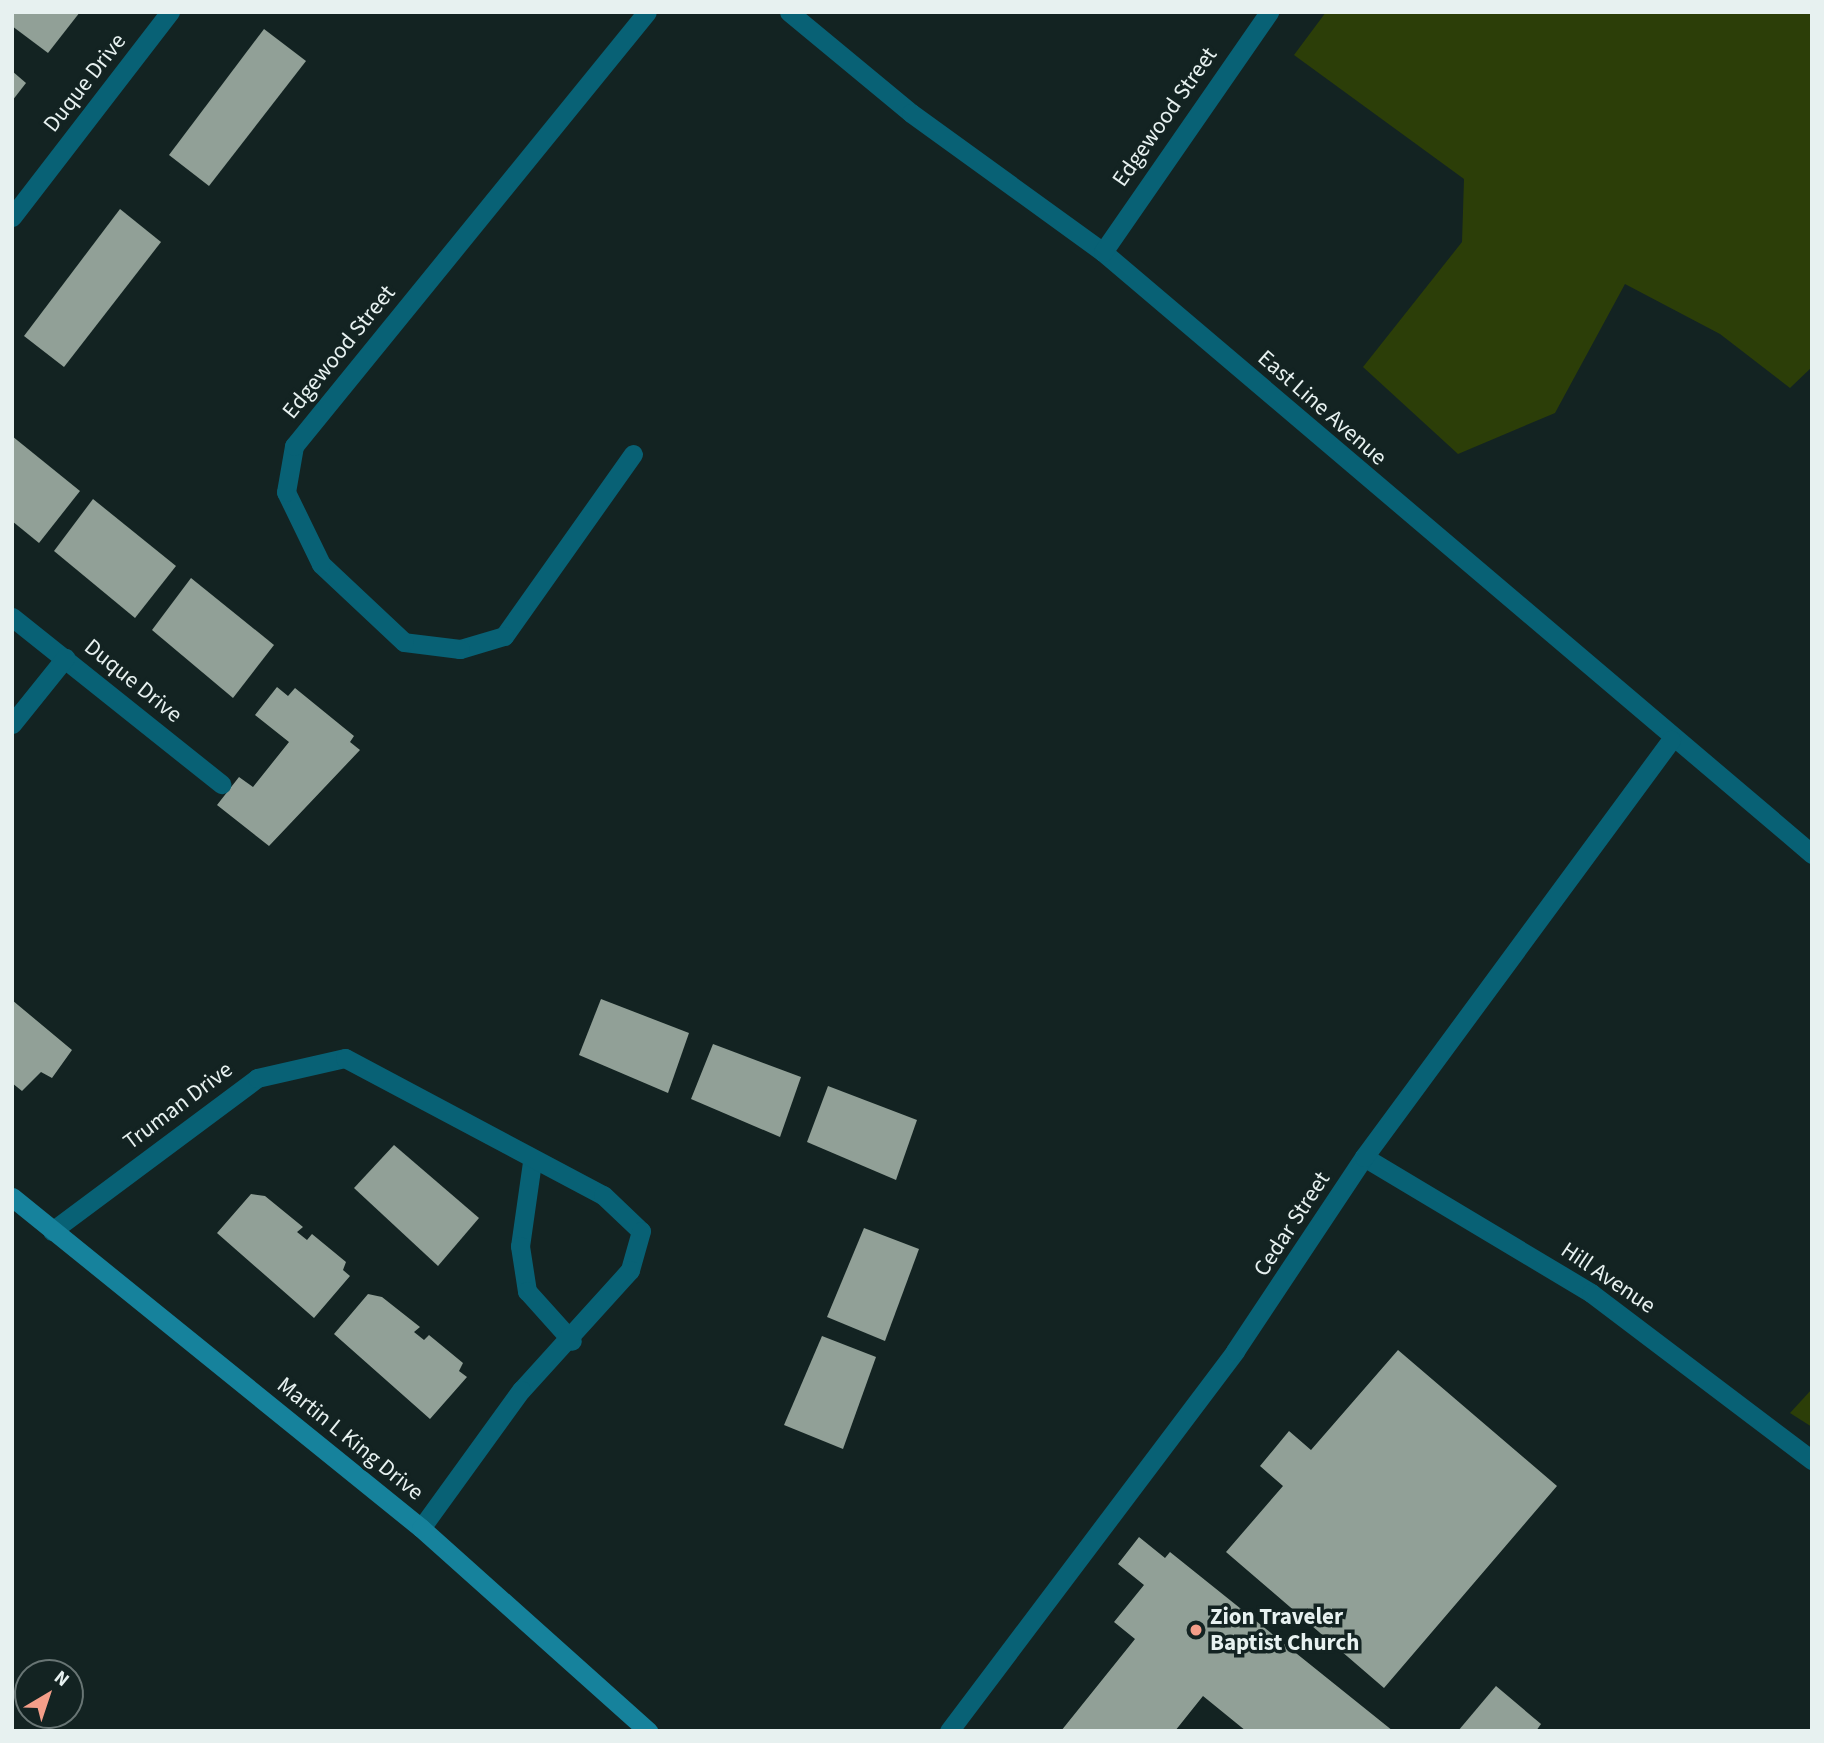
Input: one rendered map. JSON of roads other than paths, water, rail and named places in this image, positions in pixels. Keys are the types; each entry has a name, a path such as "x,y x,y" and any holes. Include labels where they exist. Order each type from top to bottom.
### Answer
{"main road":[{"name":"Martin L King Drive","path":"12,1197 421,1528 648,1731"}],"street":[{"name":"Duque Drive","path":"12,217 170,12"},
{"name":"Edgewood Street","path":"633,454 504,636 460,649 404,642 321,564 286,492 294,446 647,12"},
{"name":"East Line Avenue","path":"789,12 911,113 1103,252 1671,740 1812,854"},
{"name":"Edgewood Street","path":"1103,252 1269,12"},
{"name":"Duque Drive","path":"12,617 222,784"},
{"path":"12,724 65,658"},
{"name":"Cedar Street","path":"949,1731 1235,1351 1364,1157 1671,740"},
{"name":"Truman Drive","path":"52,1231 257,1078 345,1058 532,1162 603,1195 641,1231 630,1270 572,1341 521,1390 421,1528"},
{"name":"Hill Avenue","path":"1364,1157 1591,1293 1812,1460"},
{"path":"532,1162 520,1246 527,1292 572,1341"}],"place":[{"name":"Zion Traveler Baptist Church","path":"1196,1630"}]}
